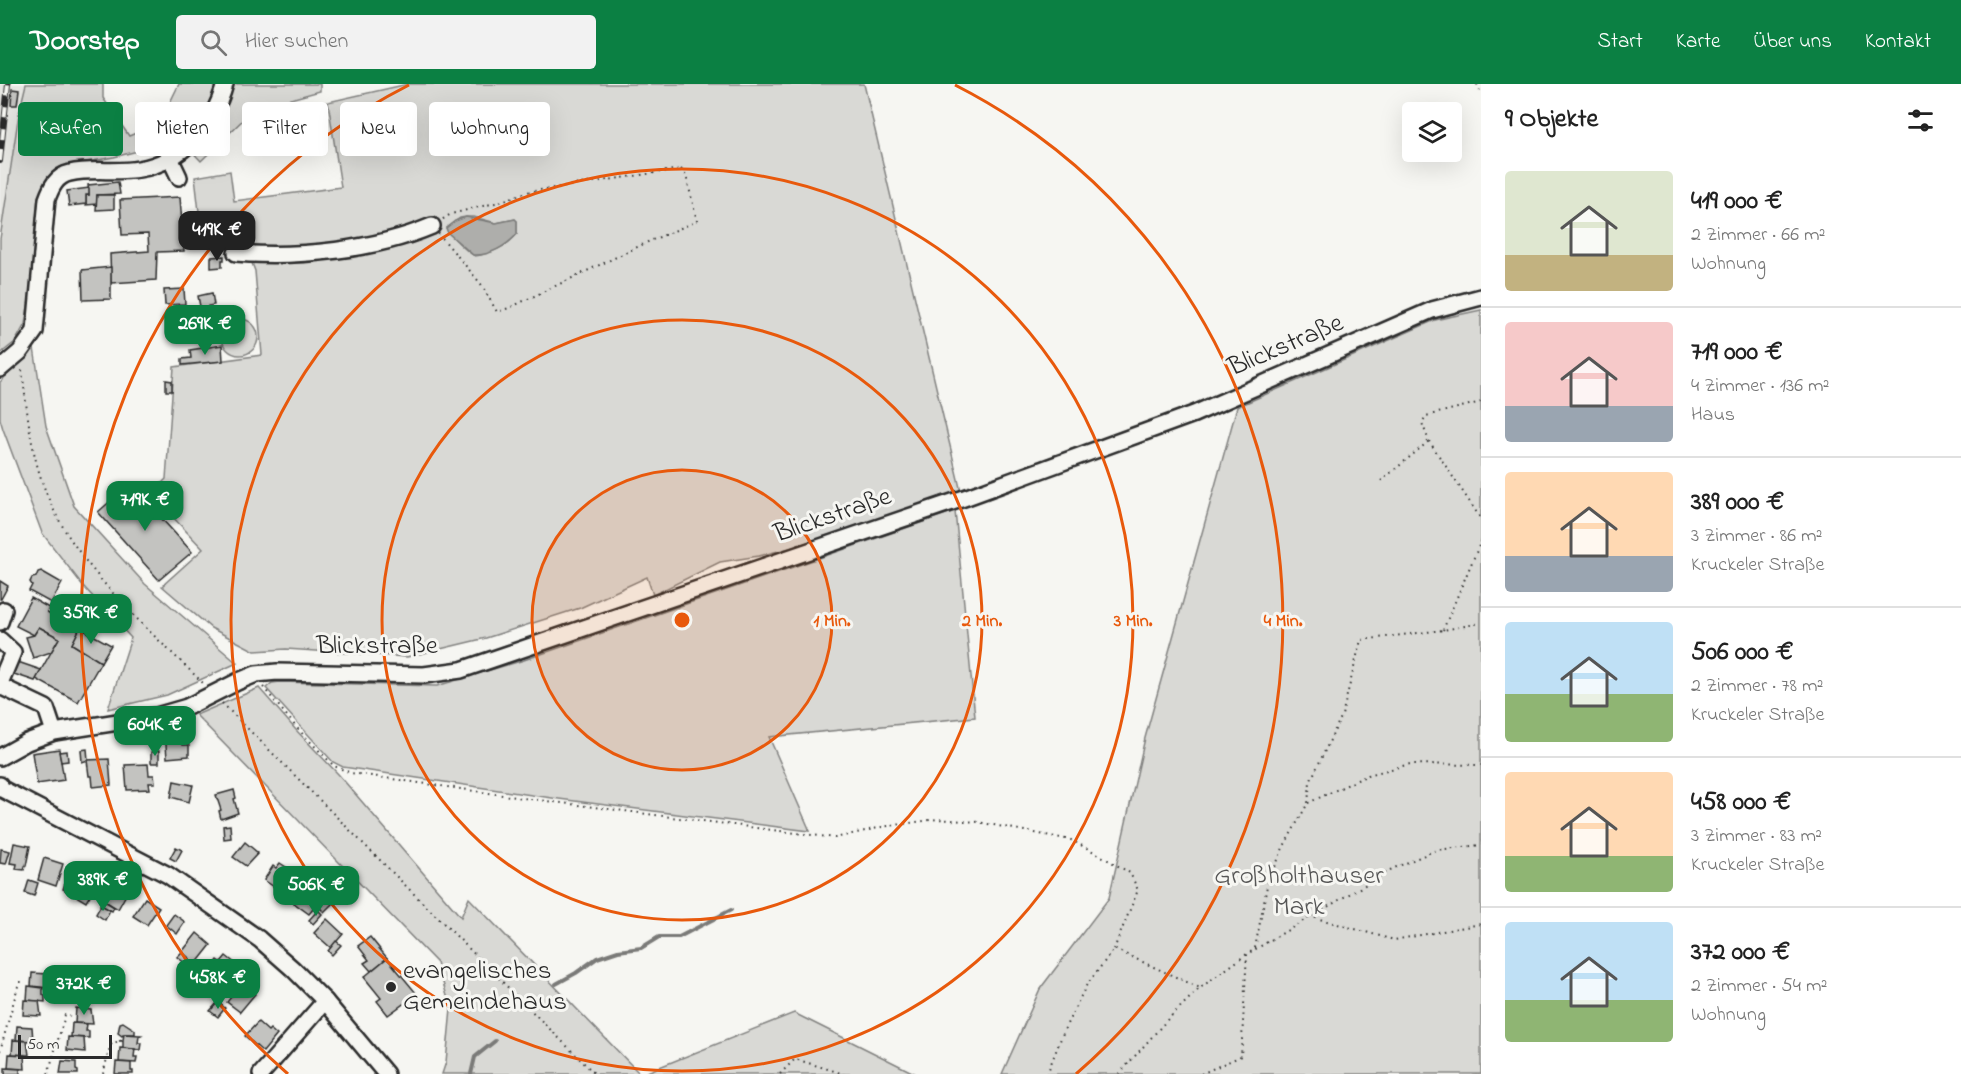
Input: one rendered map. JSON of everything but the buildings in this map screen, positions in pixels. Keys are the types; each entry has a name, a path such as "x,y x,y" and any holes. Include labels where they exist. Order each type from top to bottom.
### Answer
{"street":[{"path":"0,369 20,352 34,330 47,199 52,186 58,179 69,173 139,169 178,154 211,120 225,84"},
{"path":"171,158 179,177"},
{"path":"236,253 333,250 416,233 432,226"},
{"name":"Blickstraße","path":"0,757 27,742 54,732 156,716 187,708 256,674 292,671 424,675 461,670 967,498 1194,414 1432,310 1481,297"},
{"path":"0,640 13,652 0,684 46,708 54,732"},
{"path":"0,785 2,789 168,875 259,939 325,1000 386,1074"},
{"path":"261,1074 325,1000"}],"path":[{"path":"1477,84 1481,94"},
{"path":"681,169 686,175 697,220 497,312 481,284 432,226 451,214 499,202 527,192 681,169"},
{"path":"20,352 33,451 44,487 64,529 103,582 208,688"},
{"path":"1481,402 1426,416 1422,423 1429,441 1481,519"},
{"path":"1381,481 1429,441"},
{"path":"1443,630 1481,541"},
{"path":"1255,948 1266,886 1282,848 1308,803 1310,782 1342,715 1361,640 1481,623"},
{"path":"256,674 264,688 290,720 333,766 351,772 523,798 835,838 882,827 938,819 978,822 1071,840 1130,873 1138,890 1114,949 1086,986 1065,1028 1047,1074"},
{"path":"216,696 595,1074"},
{"path":"1308,803 1368,775 1410,764 1481,765"},
{"path":"1119,1074 1167,1020 1200,988 1255,948 1392,869 1436,850 1481,845"},
{"path":"1309,916 1394,940 1481,924"},
{"path":"1114,949 1200,988"},
{"path":"1200,1074 1241,1056 1246,954"},
{"path":"0,1051 18,986 20,982 24,982"},
{"path":"48,1074 65,1015 70,1016"},
{"path":"102,1074 110,1047 112,1043 117,1042"},
{"path":"780,1074 795,1059 844,1074"}],"shaded area":[{"path":"0,84 26,84 22,102 18,102 18,120 0,239"},
{"path":"466,217 496,223 515,219 517,234 497,249 485,254 473,255 448,233 446,228"}],"green space":[{"path":"26,84 103,84 103,98 106,102 22,102"},
{"path":"179,84 320,84 320,91 280,102 242,102 242,121 230,133 230,102 170,102"},
{"path":"408,84 864,84 961,492 790,548 720,562 653,595 647,577 580,608 486,638 407,657 286,649 255,651 211,628 162,586 203,549 151,494 166,479 174,367 262,355 255,271 250,258 237,244 203,246 195,177 230,171 234,201 341,187 328,102","holes":["466,217 496,223 515,219 517,234 498,249 475,256 446,228 460,218"]},
{"path":"18,120 18,156 118,156 60,167 38,197 30,295 25,324 15,342 0,354 0,239"},
{"path":"123,127 129,136 135,133 135,152 123,155"},
{"path":"196,156 206,156 201,161"},
{"name":"Großholthauser Mark","path":"1481,310 1481,1074 1002,1074 1040,989 1109,898 1145,738 1237,407 1435,320"},
{"path":"240,319 253,324 258,337 253,350 240,355 227,350 222,337 227,324"},
{"path":"34,348 46,426 74,506 145,584 237,663 167,695 108,709 131,638 84,587 42,533 0,419 0,382"},
{"path":"955,511 975,717 769,737 810,831 559,799 343,767 333,762 266,688 272,683 280,682 437,686 524,660"},
{"path":"259,688 339,775 461,917 469,898 640,1074 442,1074 446,1062 451,1009 437,963 196,715"},
{"path":"794,1013 916,1074 642,1074"}],"waterway":[{"path":"556,984 597,958 618,951 641,948 659,937 679,937 731,910"},
{"path":"471,1074 475,1057 495,1041"}],"railway":[{"path":"0,161 8,84"}],"place":[{"name":"evangelisches Gemeindehaus","path":"391,987"}]}
